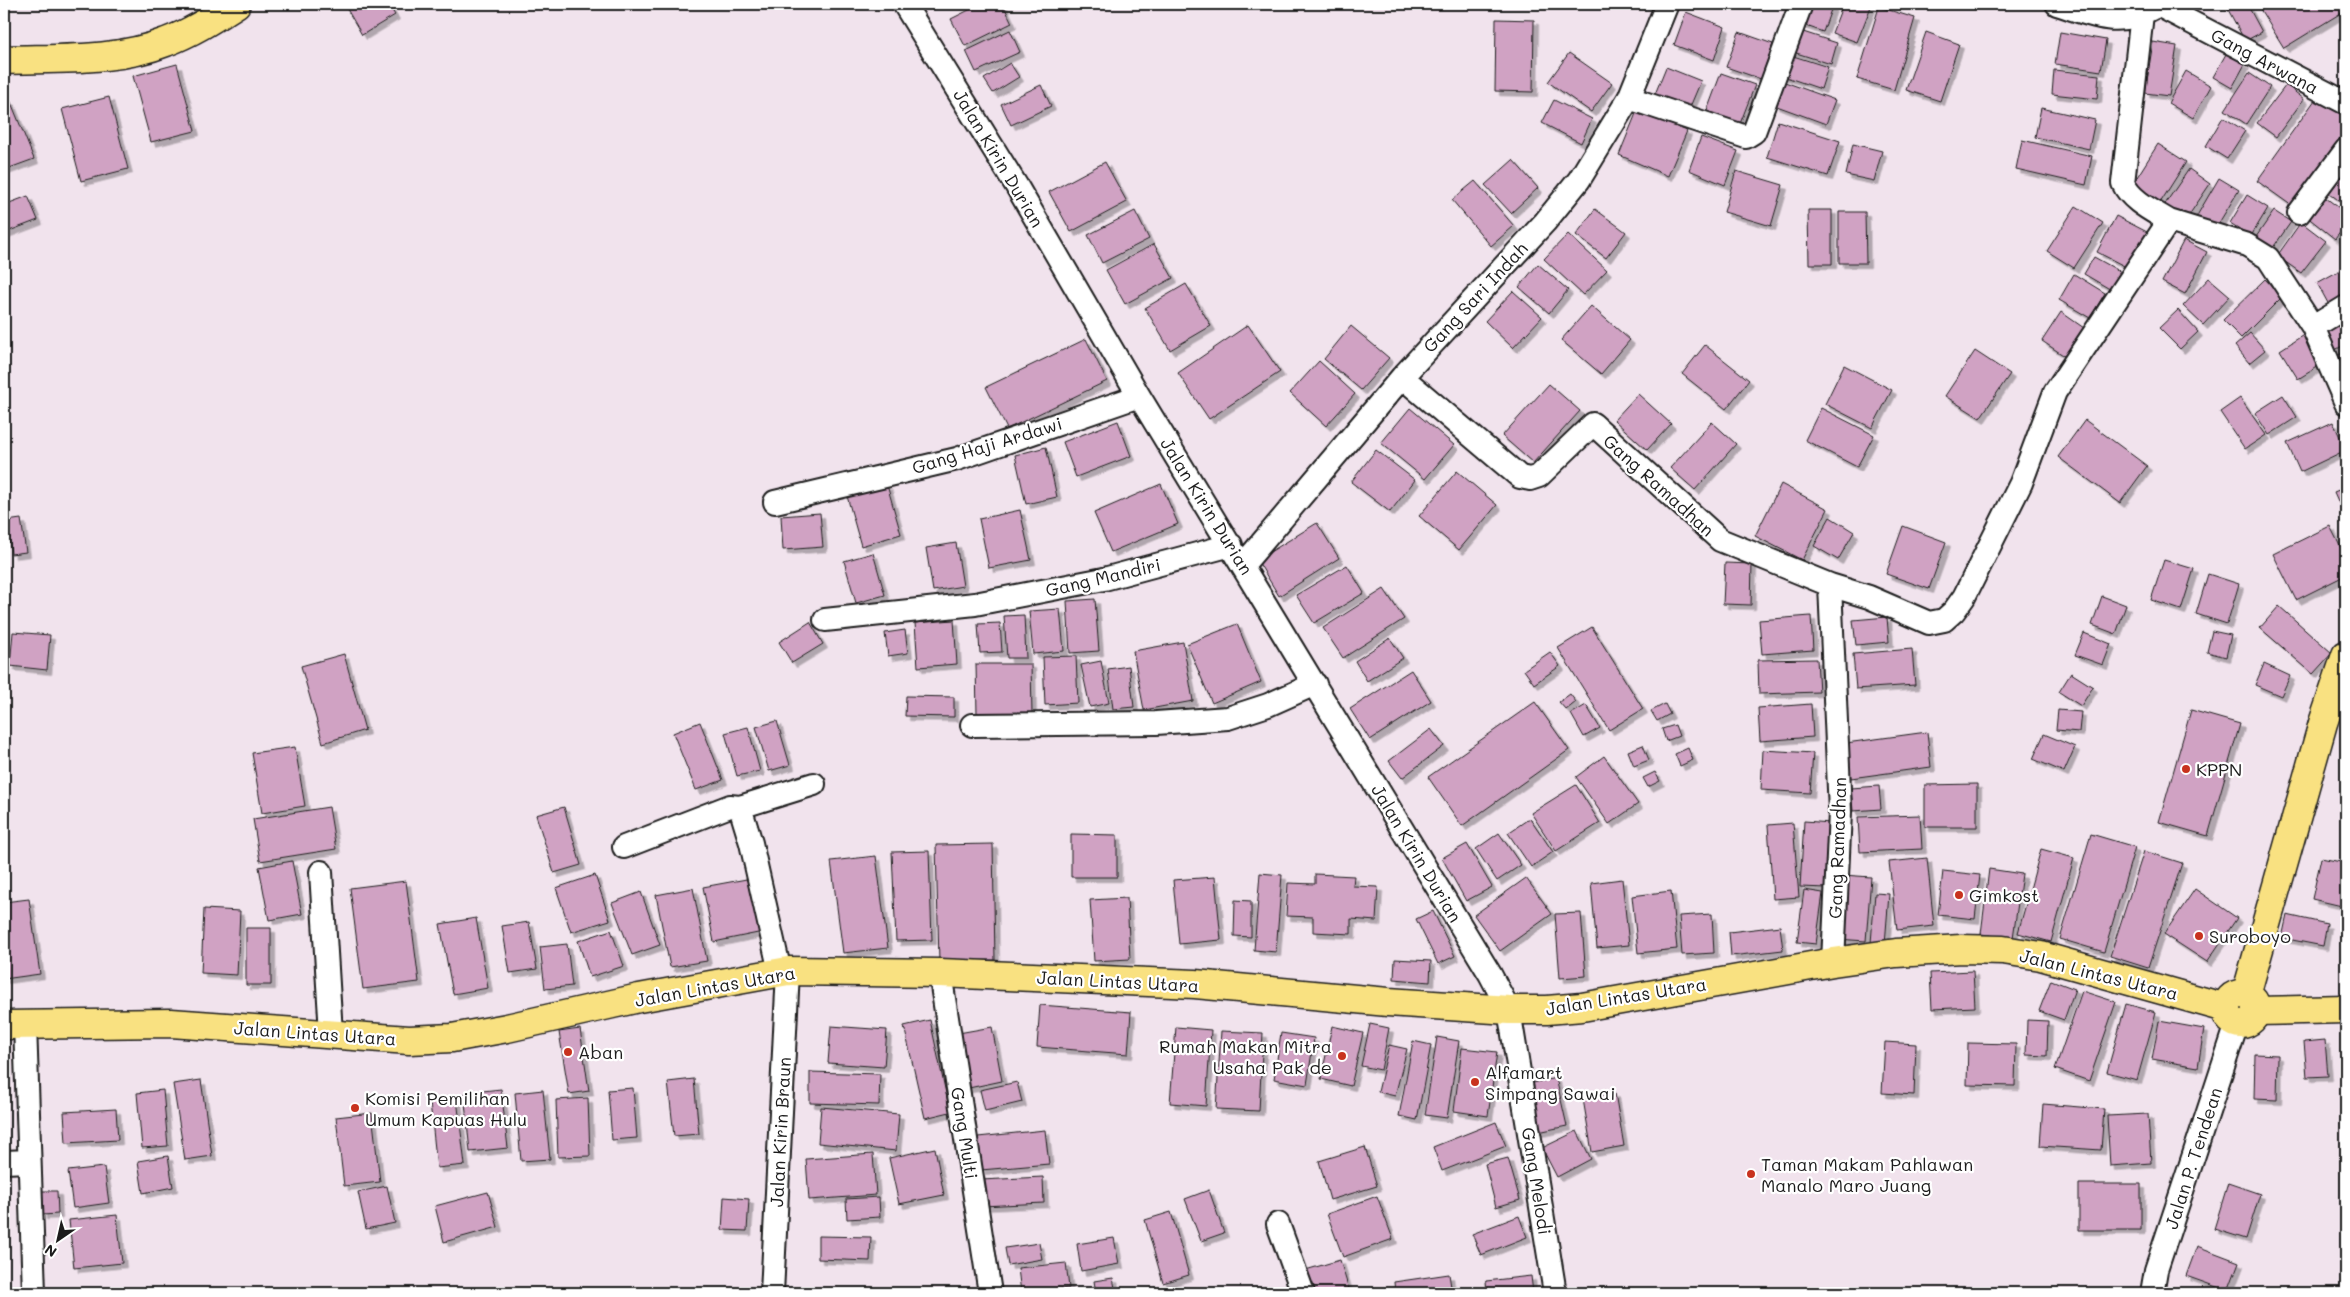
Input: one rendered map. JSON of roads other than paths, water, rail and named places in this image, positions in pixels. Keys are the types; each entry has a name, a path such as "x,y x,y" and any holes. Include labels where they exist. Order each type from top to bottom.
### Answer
{"main road":[{"path":"4,60 106,56 166,43 205,23 236,4"},
{"path":"2242,1009 2323,723 2346,655"},
{"name":"Jalan Lintas Utara","path":"14,1024 171,1023 409,1040 452,1038 507,1028 649,996 784,972 940,973 1195,984 1388,1002 1508,1010 1547,1010 1582,1007 1896,952 1962,949 2003,950 2042,956 2242,1009 2346,1009"}],"street":[{"name":"Jalan Kirin Durian","path":"904,4 1016,185 1139,396 1490,974 1508,1010"},
{"name":"Gang Sari Indah","path":"1243,565 1402,377 1545,222 1579,180 1629,98 1667,4"},
{"path":"1629,98 1746,137 1751,135 1754,132 1801,4"},
{"path":"2057,4 2102,18 2122,20 2154,8"},
{"path":"2154,8 2123,183 2126,190 2134,198 2169,221 2257,250 2268,258 2312,327 2346,403"},
{"name":"Gang Arwana","path":"2154,8 2346,103"},
{"path":"2299,213 2346,150"},
{"path":"1830,585 1869,597 1928,623 1944,620 1954,612 1964,597 2021,483 2055,392 2169,221"},
{"path":"2312,327 2346,307"},
{"name":"Gang Ramadhan","path":"1402,377 1520,477 1530,479 1538,476 1593,424 1720,540 1830,585 1840,793 1833,962"},
{"name":"Gang Haji Ardawi","path":"775,502 957,459 1139,396"},
{"name":"Gang Mandiri","path":"825,620 975,604 1104,578 1231,545"},
{"path":"972,725 1156,723 1228,718 1268,705 1315,684"},
{"path":"624,847 730,806 740,807 814,784"},
{"name":"Jalan Kirin Braun","path":"740,807 784,972 772,1293"},
{"path":"322,872 331,1034"},
{"name":"Gang Multi","path":"940,973 990,1293"},
{"name":"Jalan P. Tendean","path":"2152,1293 2156,1270 2242,1009"},
{"name":"Gang Melodi","path":"1508,1010 1556,1293"},
{"path":"14,1024 29,1161 34,1293"},
{"path":"4,1162 29,1161"},
{"path":"1278,1224 1303,1293"}],"place":[{"name":"KPPN","path":"2186,769"},
{"name":"Gimkost","path":"1959,895"},
{"name":"Suroboyo","path":"2199,936"},
{"name":"Aban","path":"568,1052"},
{"name":"Rumah Makan Mitra Usaha Pak de","path":"1342,1056"},
{"name":"Alfamart Simpang Sawai","path":"1475,1082"},
{"name":"Komisi Pemilihan Umum Kapuas Hulu","path":"355,1108"},
{"name":"Taman Makam Pahlawan Manalo Maro Juang","path":"1751,1174"}]}
